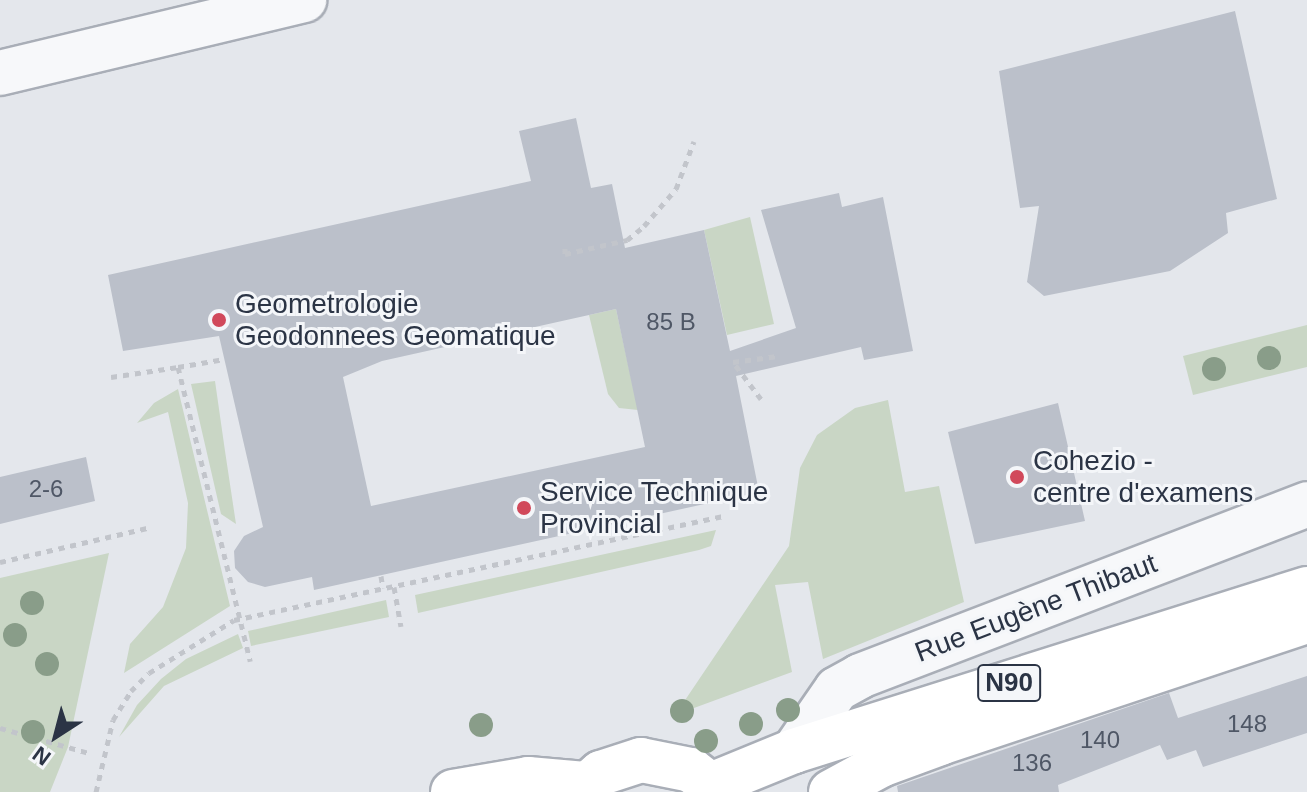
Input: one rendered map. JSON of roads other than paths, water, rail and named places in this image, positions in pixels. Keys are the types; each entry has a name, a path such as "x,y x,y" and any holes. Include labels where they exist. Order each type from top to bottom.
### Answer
{"main road":[{"name":"N90","path":"453,792 528,779 582,788 601,773 641,760 691,770 716,788 794,751 1307,589"},
{"name":"N90","path":"831,792 925,749 1307,621"}],"street":[{"path":"0,73 304,0"},
{"name":"Rue Eugène Thibaut","path":"794,751 837,689 860,676 1307,504"}],"place":[{"name":"Geometrologie Geodonnees Geomatique","path":"219,320"},
{"name":"Cohezio - centre d'examens","path":"1017,477"},
{"name":"Service Technique Provincial","path":"524,508"}]}
